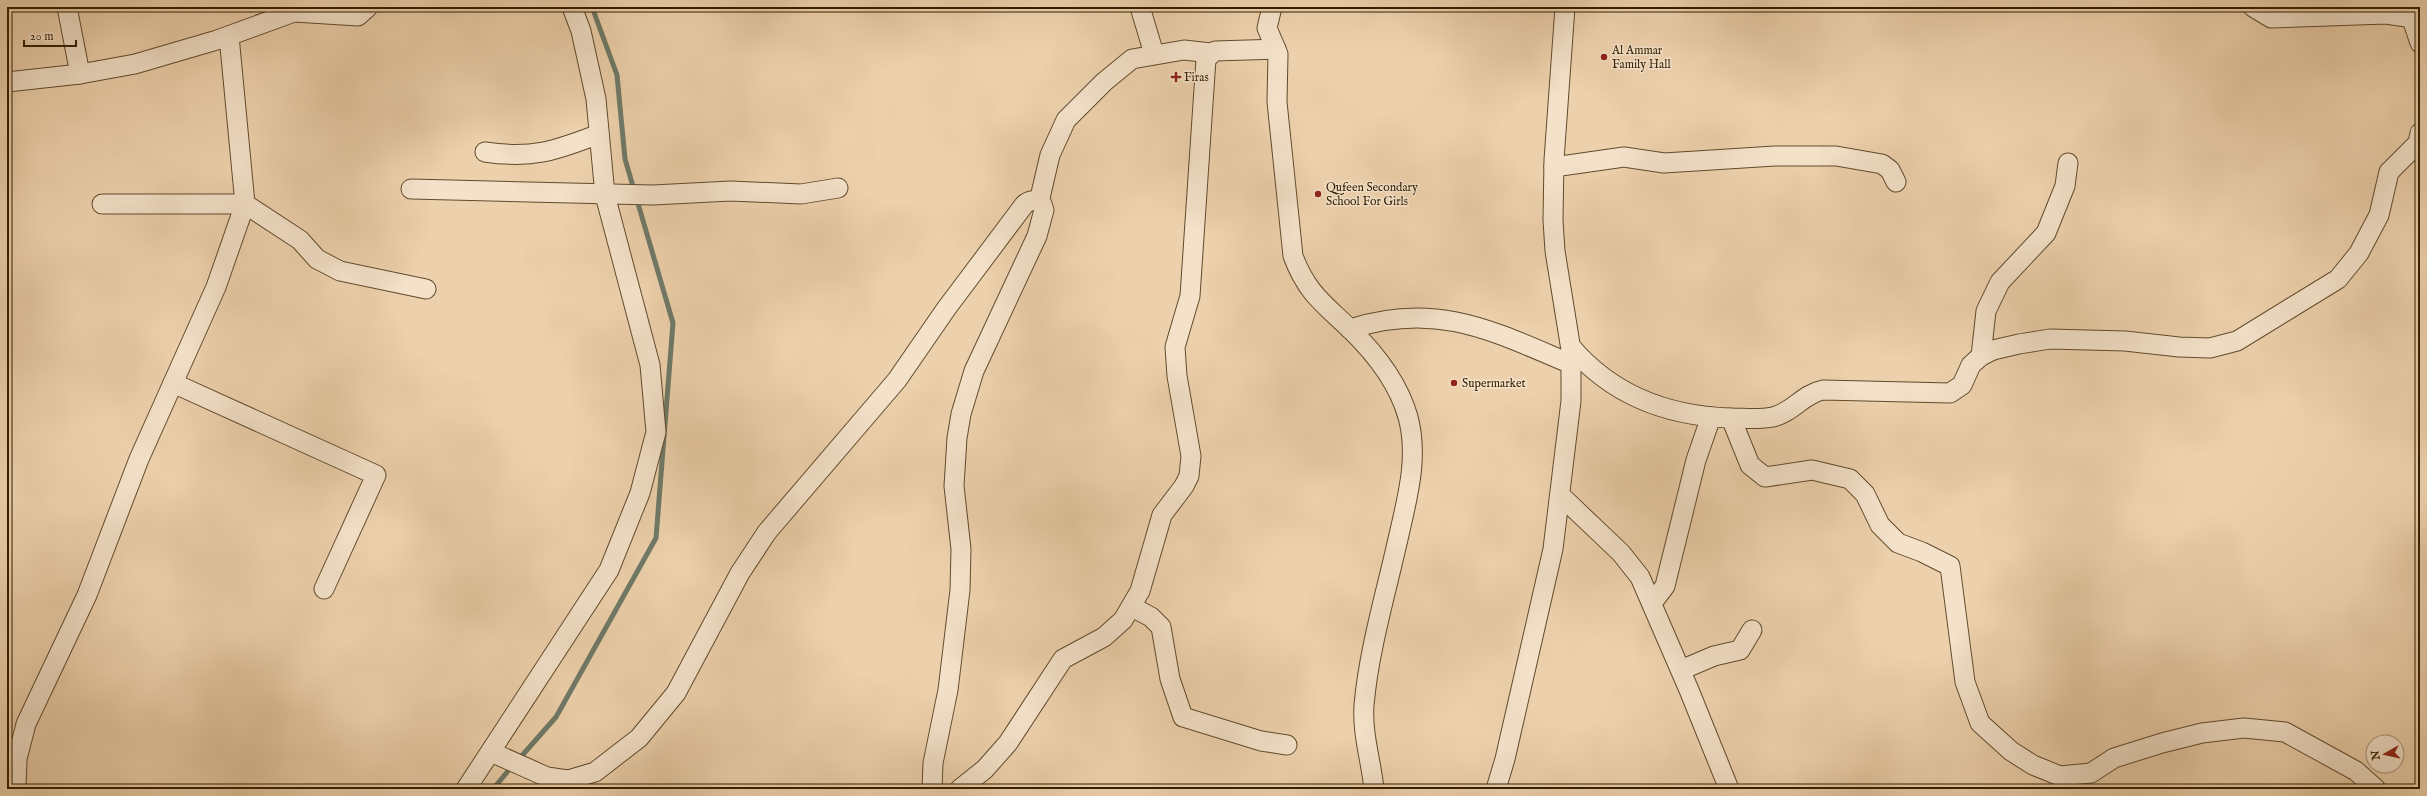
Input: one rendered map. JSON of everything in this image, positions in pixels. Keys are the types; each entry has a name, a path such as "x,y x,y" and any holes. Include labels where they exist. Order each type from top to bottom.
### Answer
{"street":[{"path":"67,7 80,74"},
{"path":"7,82 80,74 163,57 229,36 294,12 358,16 368,7"},
{"path":"466,789 609,570 640,493 656,432 650,365 605,195 596,99 581,31 572,7"},
{"path":"1140,7 1154,54"},
{"path":"1272,7 1267,28 1276,49 1279,64 1277,102 1293,256 1312,294 1350,329 1373,354 1395,385 1408,417 1413,451 1407,498 1378,627 1364,706 1365,744 1374,789"},
{"path":"1496,789 1505,759 1553,549 1571,401 1571,356 1555,251 1554,167 1565,7"},
{"path":"2253,7 2271,18 2386,14 2415,18 2420,43"},
{"path":"16,789 17,759 26,724 88,595 129,483 216,287 245,204 229,36"},
{"path":"932,789 934,756 948,690 960,584 961,549 954,486 957,438 965,397 974,371 1037,236 1044,210 1039,202 1050,155 1066,120 1104,82 1132,58 1184,50 1211,53 1217,51 1276,49"},
{"path":"960,789 984,769 1008,743 1063,659 1104,637 1123,620 1132,607 1146,575 1162,515 1184,486 1191,466 1184,409 1175,361 1175,347 1190,296 1206,61 1211,53"},
{"path":"1350,329 1411,318 1455,320 1571,356 1606,381 1638,399 1674,411 1711,417 1731,418 1773,416 1789,411 1812,393 1823,390 1950,393 1962,385 1971,365 1980,356 1993,350 2050,339 2125,341 2179,347 2210,348 2237,341 2338,279 2359,253 2379,215 2389,172 2418,143 2420,133"},
{"path":"485,152 513,156 556,151 599,134"},
{"path":"1554,167 1624,157 1664,162 1775,156 1836,156 1882,164 1890,170 1896,182"},
{"path":"1980,356 1986,310 2000,282 2046,233 2065,186 2068,163"},
{"path":"411,189 653,195 731,191 801,194 838,188"},
{"path":"568,780 588,775 606,765 624,752 654,723 687,674 740,573 767,532 897,380 942,315 1024,205 1032,201 1039,202"},
{"path":"102,204 245,204 300,240 317,259 340,271 426,289"},
{"path":"173,383 376,475 324,589"},
{"path":"1652,603 1665,586 1696,460 1711,417"},
{"path":"1731,418 1750,465 1766,477 1812,470 1850,479 1865,494 1880,525 1898,543 1922,552 1950,566 1965,682 1980,723 2011,751 2033,765 2060,776 2091,772 2114,758 2162,743 2202,733 2244,728 2285,732 2356,771 2376,789"},
{"path":"1560,495 1631,565 1644,584 1681,670 1729,789"},
{"path":"1132,607 1151,617 1161,627 1170,679 1183,717 1261,741 1287,745"},
{"path":"1681,670 1714,656 1740,650 1752,630"},
{"path":"491,752 547,777 568,780 588,789"}],"waterway":[{"path":"519,759 556,717 656,538 673,323 625,159 617,75 592,7"},
{"path":"493,789 513,765"}],"place":[{"name":"Al Ammar Family Hall","path":"1604,57"},
{"name":"Firas","path":"1176,77"},
{"name":"Qufeen Secondary School For Girls","path":"1318,194"},
{"name":"Supermarket","path":"1454,383"}]}
